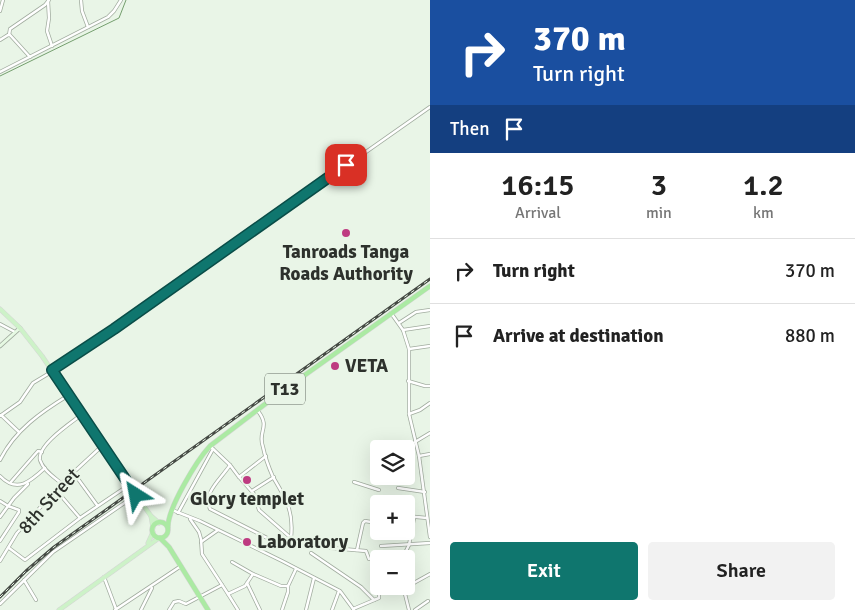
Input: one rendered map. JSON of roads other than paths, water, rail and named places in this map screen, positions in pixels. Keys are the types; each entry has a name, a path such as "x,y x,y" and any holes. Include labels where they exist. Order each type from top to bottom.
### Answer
{"highway":[{"name":"T13","path":"169,547 168,517 201,456 257,410 430,286"},
{"name":"T13","path":"168,517 159,522 153,530 169,547 208,610"},
{"path":"159,522 163,523 168,530 165,536 160,538"}],"main road":[{"path":"0,310 20,328 52,370 136,495 151,516 159,522"},
{"path":"147,545 153,530 151,516"},
{"path":"59,610 147,545 160,538"}],"street":[{"path":"0,11 3,0"},
{"path":"81,0 82,11 88,28"},
{"path":"0,72 108,17 114,12 121,0"},
{"path":"49,1 47,31 52,46"},
{"path":"9,35 10,29 49,1"},
{"path":"0,40 9,35"},
{"path":"9,35 30,57"},
{"path":"20,432 1,415 20,402 33,383 114,329 430,107"},
{"path":"399,324 413,313 430,310"},
{"path":"391,313 404,330 409,349 409,414 415,440"},
{"path":"0,324 15,332"},
{"path":"404,330 430,326"},
{"path":"0,346 20,328"},
{"path":"409,349 430,346"},
{"path":"408,381 430,387"},
{"path":"0,460 13,439 20,432 47,408 69,396"},
{"path":"409,414 430,404"},
{"path":"230,465 208,498 210,509 285,546 291,538 292,517 260,439 265,426 257,410"},
{"path":"61,484 44,468 40,459 42,452 50,440 82,414"},
{"path":"430,433 415,442 425,492 430,537"},
{"name":"8th Street","path":"0,560 18,534 61,484 103,445"},
{"path":"178,513 212,447 254,494 259,510 291,538"},
{"path":"10,484 32,456 38,451 42,452"},
{"path":"419,456 430,454"},
{"path":"239,477 266,456"},
{"path":"0,517 29,482 44,468"},
{"path":"73,472 98,506"},
{"path":"0,476 10,484 16,485 29,482"},
{"path":"252,492 274,477"},
{"path":"354,482 379,490"},
{"path":"9,548 25,560 80,518 129,485"},
{"path":"398,488 425,492"},
{"path":"56,490 80,518"},
{"path":"0,604 53,552 136,495"},
{"path":"0,502 20,512 0,541"},
{"path":"172,510 218,530 339,591 354,609 379,598 379,595"},
{"path":"189,517 199,532 202,554 238,610"},
{"path":"415,518 427,518"},
{"path":"357,550 363,523 365,520 370,521"},
{"path":"201,542 218,530"},
{"path":"406,550 410,540"},
{"path":"314,542 331,548 366,551 369,560"},
{"path":"381,546 430,543"},
{"path":"311,553 361,587 374,600"},
{"path":"232,562 253,574 281,586 288,586"},
{"path":"104,577 116,610 181,566"},
{"path":"282,610 288,586 296,568"},
{"path":"228,594 238,590 247,583 253,574"},
{"path":"415,581 430,574"},
{"path":"306,610 314,578"},
{"path":"24,580 36,600"},
{"path":"247,583 260,610"},
{"path":"169,610 174,602 179,601 186,604 222,585"},
{"path":"141,610 152,587"},
{"path":"332,610 339,591"},
{"path":"405,595 409,610"},
{"path":"415,610 428,601"}],"waterway":[{"path":"0,76 119,18 126,0"}],"railway":[{"path":"0,597 54,547 430,279"}],"place":[{"name":"Tanroads Tanga Roads Authority","path":"346,233"},
{"name":"VETA","path":"335,366"},
{"name":"Glory templet","path":"247,480"},
{"name":"Laboratory","path":"247,542"}]}
